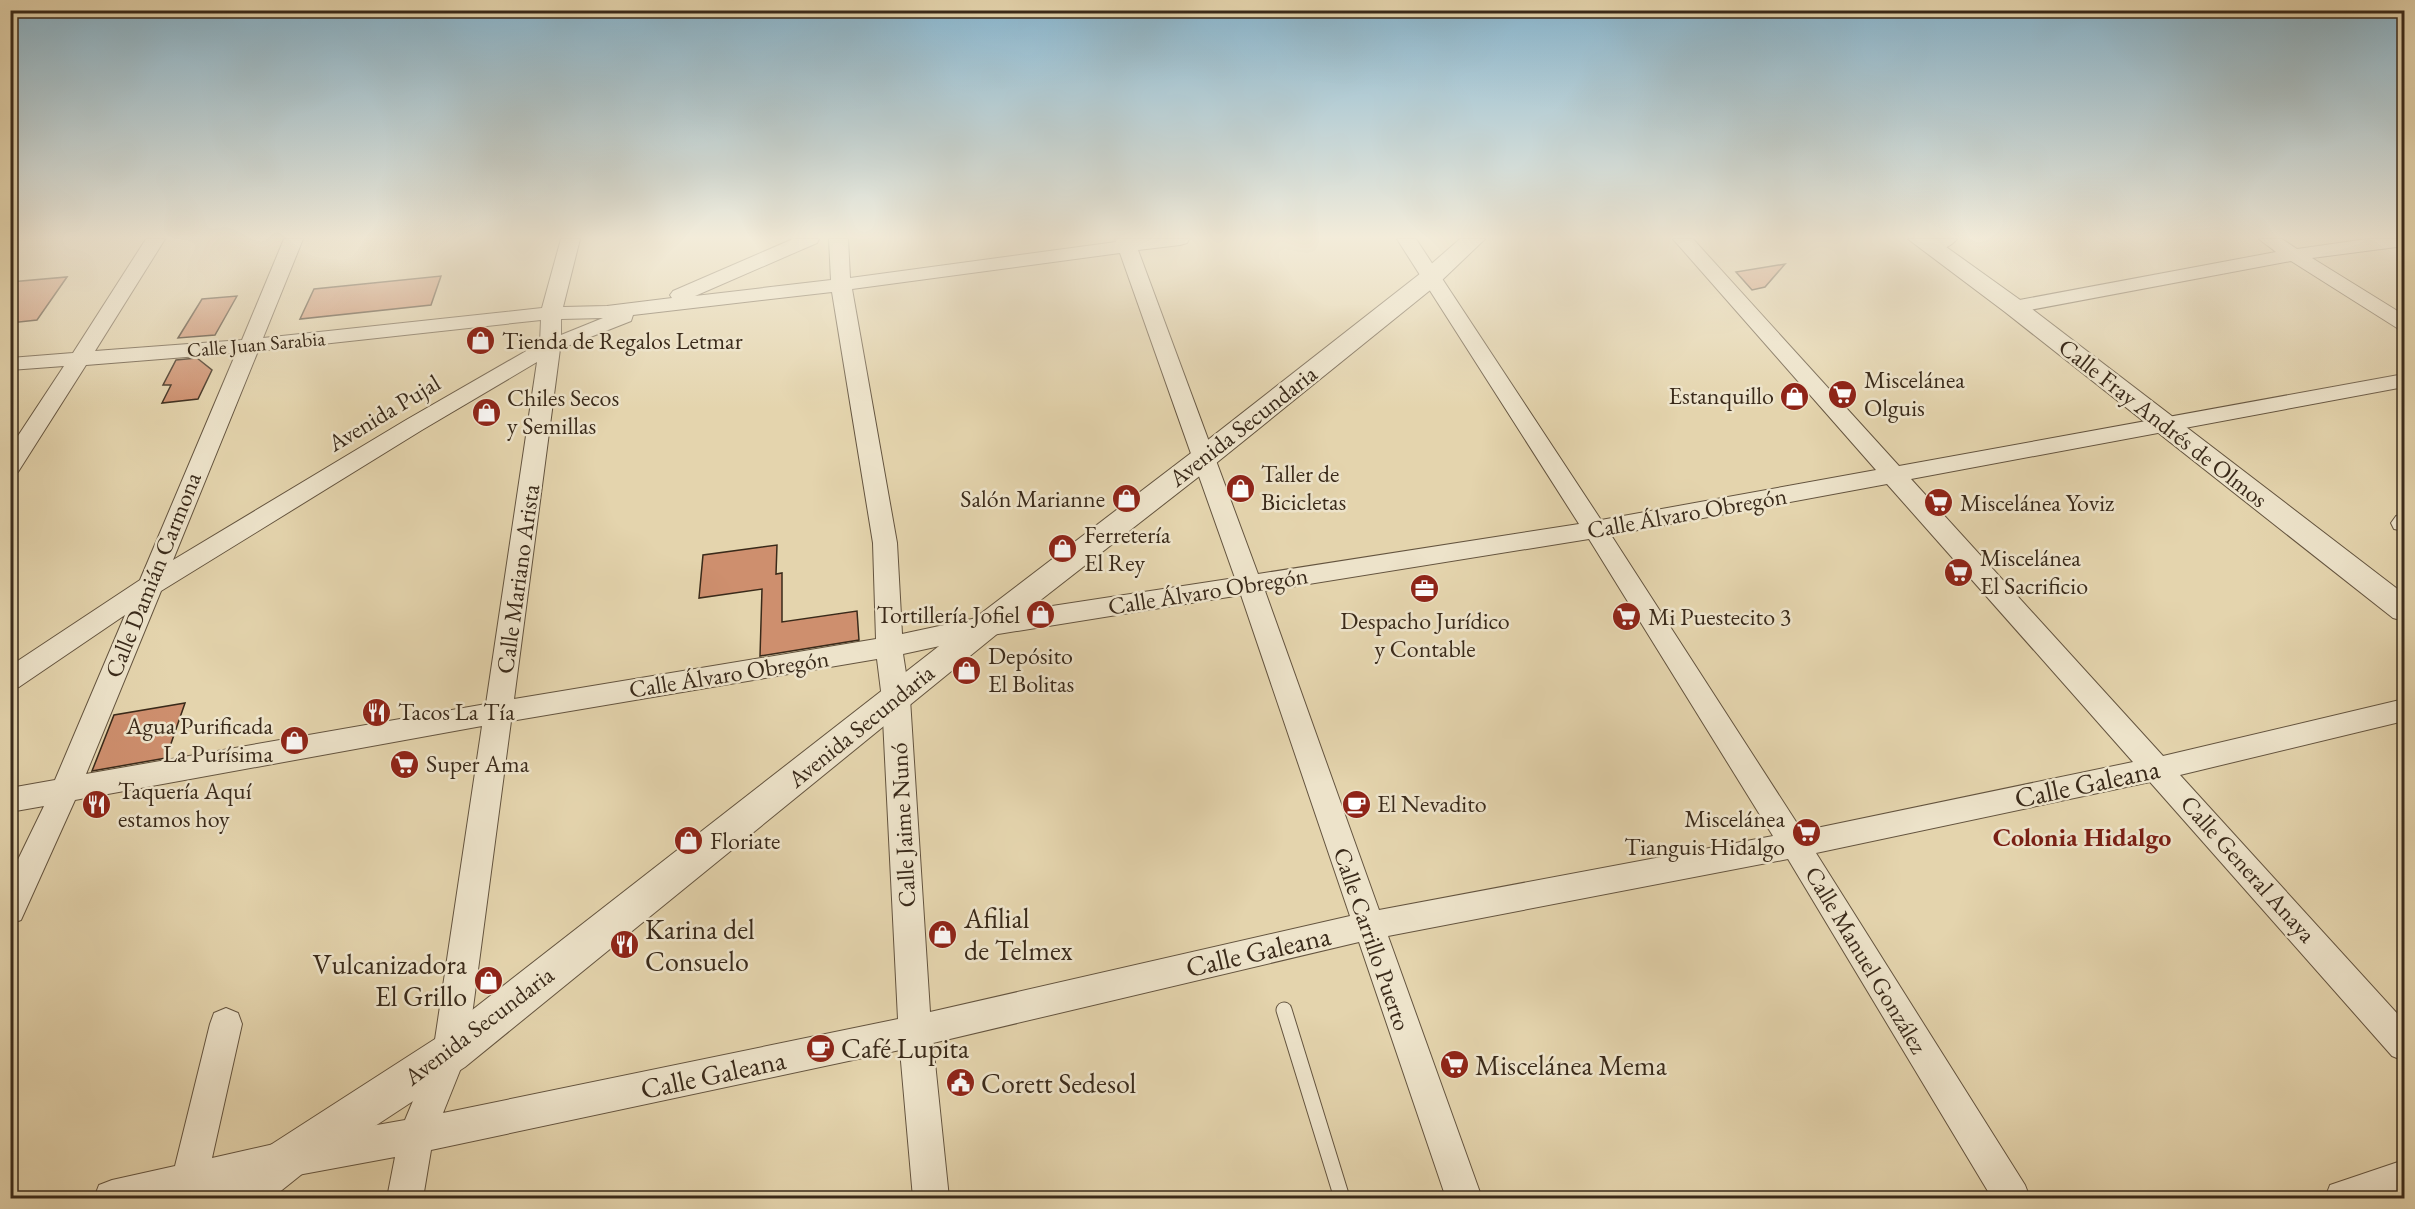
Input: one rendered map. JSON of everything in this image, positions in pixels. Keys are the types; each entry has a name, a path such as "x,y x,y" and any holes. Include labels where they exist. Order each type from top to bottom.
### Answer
{"street":[{"path":"10,467 120,295"},
{"name":"Calle Damián Carmona","path":"10,910 65,791 270,295"},
{"name":"Calle Mariano Arista","path":"405,1198 416,1136 450,1053 500,712 550,346 551,313 556,295"},
{"name":"Avenida Pujal","path":"10,680 148,587 414,425 550,346 678,295"},
{"name":"Calle Juan Sarabia","path":"10,364 248,346 551,313 607,312 748,295"},
{"name":"Calle Jaime Nunó","path":"843,295 885,543 889,647 897,699 915,1031 931,1198"},
{"name":"Calle Carrillo Puerto","path":"1145,295 1205,457 1367,926 1464,1198"},
{"name":"Avenida Secundaria","path":"237,1198 287,1159 450,1053 986,626 1205,457 1408,295"},
{"name":"Calle Manuel González","path":"1441,295 1595,530 1795,845 2012,1198"},
{"name":"Calle General Anaya","path":"1733,295 2159,768 2404,1045"},
{"name":"Calle Fray Andrés de Olmos","path":"1999,295 2404,610"},
{"path":"2014,307 2076,295"},
{"path":"2358,295 2404,324"},
{"name":"Calle Álvaro Obregón","path":"10,800 500,712 889,647 986,626 1595,530 2404,380"},
{"name":"Calle Galeana","path":"112,1198 287,1159 416,1136 915,1031 1367,926 1795,845 2159,768 2404,711"},
{"path":"189,1181 226,1024"},
{"path":"2343,1198 2404,1178"}],"lane":[{"path":"1284,1010 1342,1198"}],"building":[{"path":"10,295 54,295 37,320 10,323"},
{"path":"311,295 434,295 431,305 300,319"},
{"path":"237,296 215,335 178,338 202,299"},
{"path":"197,358 212,370 198,399 162,403 171,385 163,385 176,360"},
{"path":"777,545 776,574 782,573 782,622 857,611 859,640 760,656 762,589 699,598 703,555"},
{"path":"185,703 166,758 92,771 114,715"}],"place":[{"name":"Tienda de Regalos Letmar","path":"481,341"},
{"name":"Miscelánea Olguis","path":"1843,394"},
{"name":"Estanquillo","path":"1795,396"},
{"name":"Chiles Secos y Semillas","path":"486,412"},
{"name":"Taller de Bicicletas","path":"1240,488"},
{"name":"Salón Marianne","path":"1126,499"},
{"name":"Miscelánea Yoviz","path":"1939,503"},
{"name":"Ferretería El Rey","path":"1063,549"},
{"name":"Miscelánea El Sacrificio","path":"1959,572"},
{"name":"Despacho Jurídico y Contable","path":"1425,588"},
{"name":"Tortillería Jofiel","path":"1041,615"},
{"name":"Mi Puestecito 3","path":"1627,617"},
{"name":"Depósito El Bolitas","path":"967,670"},
{"name":"Tacos La Tía","path":"377,712"},
{"name":"Agua Purificada La Purísima","path":"294,740"},
{"name":"Super Ama","path":"405,764"},
{"name":"El Nevadito","path":"1356,804"},
{"name":"Taquería Aquí estamos hoy","path":"97,805"},
{"name":"Miscelánea Tianguis Hidalgo","path":"1806,833"},
{"name":"Floriate","path":"689,841"},
{"name":"Afilial de Telmex","path":"943,934"},
{"name":"Karina del Consuelo","path":"624,945"},
{"name":"Vulcanizadora El Grillo","path":"488,980"},
{"name":"Café Lupita","path":"820,1048"},
{"name":"Miscelánea Mema","path":"1454,1065"},
{"name":"Corett Sedesol","path":"960,1083"}],"district":[{"name":"Colonia Hidalgo","path":"2082,837"}]}
